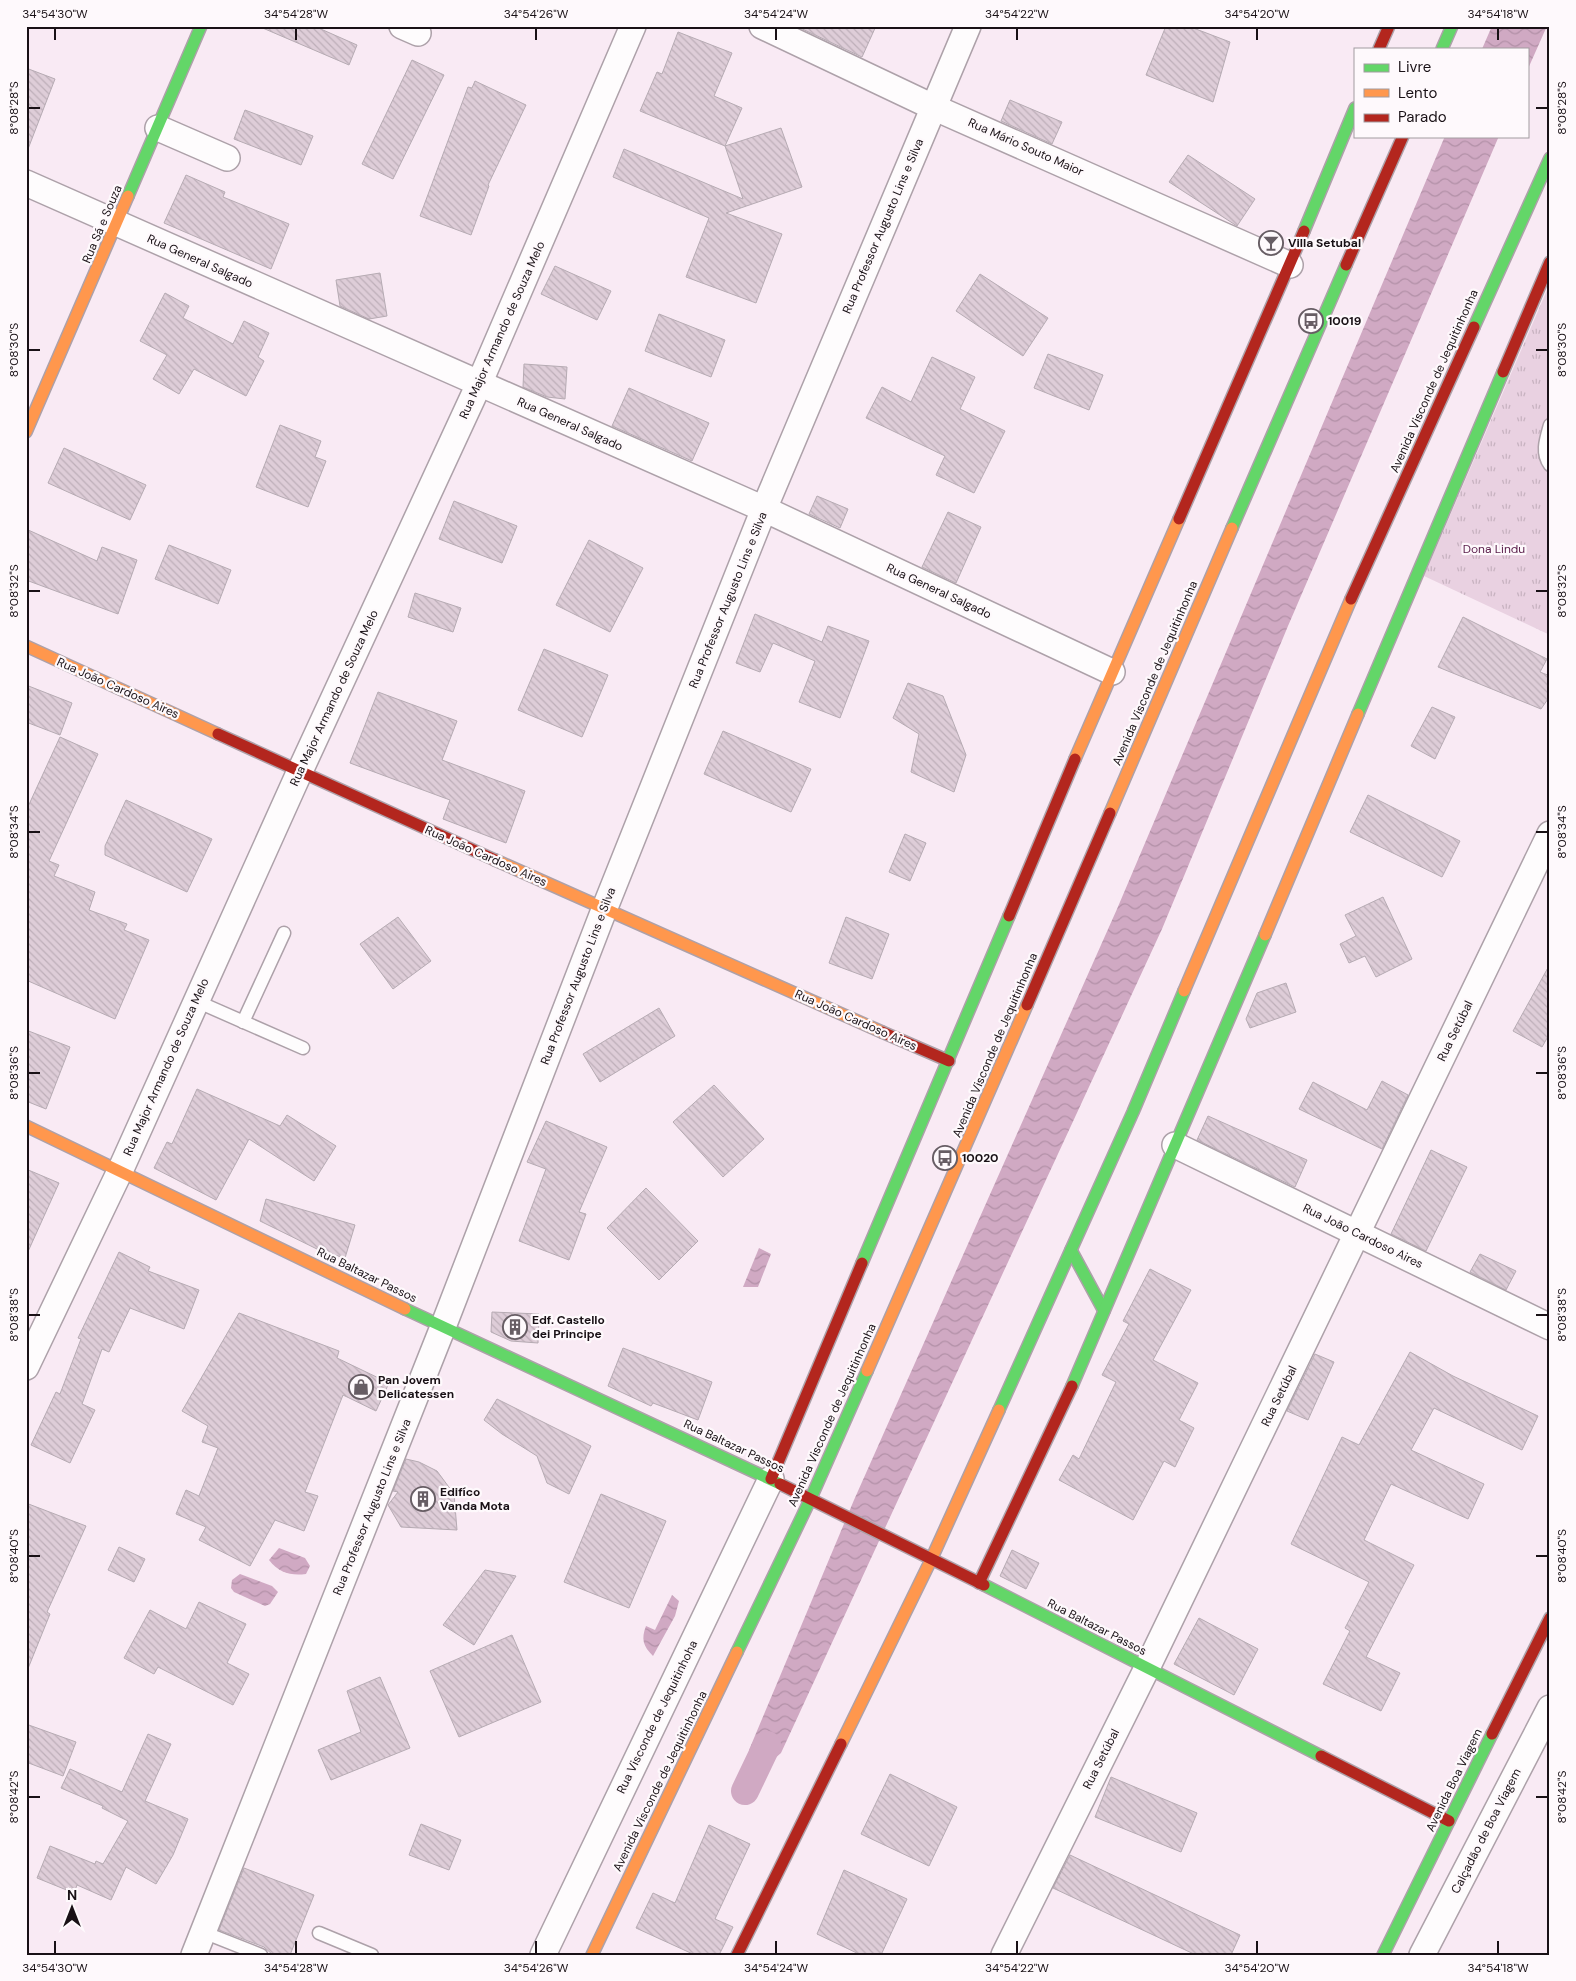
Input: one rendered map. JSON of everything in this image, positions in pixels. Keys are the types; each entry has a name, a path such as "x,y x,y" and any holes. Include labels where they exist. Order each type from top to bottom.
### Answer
{"street":[{"name":"Rua Sá e Souza","path":"26,432 201,26"},
{"name":"Rua Major Armando de Souza Melo","path":"26,1366 120,1171 300,771 479,384 633,26"},
{"name":"Rua Mário Souto Maior","path":"762,26 934,107 1290,265"},
{"name":"Rua Professor Augusto Lins e Silva","path":"194,1955 444,1328 604,910 764,509 968,26"},
{"path":"1379,48 1388,26"},
{"path":"1442,48 1452,26"},
{"path":"771,1479 1112,672 1290,265 1354,110"},
{"path":"158,128 227,158"},
{"name":"Avenida Visconde de Jequitinhonha","path":"592,1955 811,1498 1008,1050 1320,323 1402,138"},
{"name":"Avenida Visconde de Jequitinhonha","path":"737,1955 931,1560 1132,1112 1345,612 1550,158"},
{"name":"Rua General Salgado","path":"26,183 764,509 1112,672"},
{"path":"979,1583 1057,1420 1550,262"},
{"name":"Rua João Cardoso Aires","path":"26,646 604,910 949,1061"},
{"name":"Rua Setúbal","path":"1004,1955 1147,1668 1548,841"},
{"name":"Rua Baltazar Passos","path":"26,1126 444,1328 811,1498 1448,1821"},
{"name":"Rua João Cardoso Aires","path":"1175,1145 1550,1327"},
{"path":"1071,1250 1104,1311"},
{"name":"Rua Visconde de Jequitinhoha","path":"542,1955 771,1479"},
{"name":"Avenida Boa Viagem","path":"1383,1955 1550,1618"},
{"name":"Calçadão de Boa Viagem","path":"1422,1955 1550,1708"}],"lane":[{"path":"1550,425 1545,446 1545,459 1550,465"},
{"path":"243,1022 284,933"},
{"path":"196,1001 303,1048"},
{"path":"203,1932 261,1955"},
{"path":"319,1933 372,1955"}],"green space":[{"name":"Dona Lindu","path":"1550,283 1550,635 1424,576"}],"water":[{"path":"1492,26 1547,26 1528,69 1528,48 1482,48"},
{"path":"1444,138 1498,138 1288,626 1162,929 781,1753 751,1779 749,1750 854,1500 1117,909"},
{"path":"759,1248 771,1254 758,1287 743,1287"},
{"path":"279,1548 305,1558 310,1566 306,1574 286,1573 277,1568 269,1560"},
{"path":"240,1574 272,1586 278,1592 270,1604 265,1606 234,1592 231,1588 232,1580"},
{"path":"672,1595 679,1601 675,1616 653,1656 644,1642 644,1631 646,1626 655,1630"}],"building":[{"path":"258,26 314,26 357,45 349,65"},
{"path":"796,26 876,26 862,57"},
{"path":"1166,26 1188,26 1230,42 1213,102 1146,75"},
{"path":"678,32 732,53 714,96 742,108 725,146 640,111 657,72 662,74"},
{"path":"412,60 444,75 393,179 362,164"},
{"path":"26,68 55,79 28,149 26,149"},
{"path":"475,81 526,105 488,185 471,235 420,216 468,87 472,88"},
{"path":"1010,100 1062,122 1052,144 1001,121"},
{"path":"245,110 313,136 301,165 234,139"},
{"path":"781,128 802,187 726,213 782,234 756,303 686,277 709,218 613,177 624,149 743,199 725,146"},
{"path":"1188,155 1255,199 1237,226 1169,182"},
{"path":"186,175 225,192 223,197 289,224 271,269 164,223"},
{"path":"555,266 611,291 597,320 541,294"},
{"path":"380,273 387,316 369,319 340,306 336,280"},
{"path":"980,274 1048,318 1023,356 956,311"},
{"path":"165,293 189,306 183,318 233,344 244,321 269,333 258,357 264,361 246,396 194,369 179,394 153,379 167,355 140,341"},
{"path":"659,314 725,340 711,377 645,351"},
{"path":"1048,354 1103,375 1089,410 1034,388"},
{"path":"932,357 975,377 960,409 1005,431 974,493 936,475 945,456 866,418 882,387 911,402"},
{"path":"524,364 567,367 565,399 547,397 523,387"},
{"path":"629,388 709,423 692,461 612,426"},
{"path":"280,425 321,441 315,457 326,461 308,507 256,487"},
{"path":"64,448 146,485 130,520 48,483"},
{"path":"817,496 848,509 840,528 809,514"},
{"path":"454,501 517,526 502,563 439,539"},
{"path":"948,512 981,527 956,583 922,567"},
{"path":"26,529 97,561 102,547 137,560 118,614 26,580"},
{"path":"589,540 643,568 610,632 556,605"},
{"path":"169,545 231,570 218,604 155,579"},
{"path":"415,593 461,608 453,632 408,617"},
{"path":"755,614 822,642 828,626 869,641 840,718 799,702 815,661 773,643 760,672 736,663"},
{"path":"1463,617 1547,659 1540,672 1550,676 1550,696 1541,709 1438,667"},
{"path":"544,649 608,675 582,737 518,710"},
{"path":"908,683 943,696 966,755 954,792 911,772 919,734 893,718"},
{"path":"26,685 72,703 60,735 26,722"},
{"path":"378,692 457,721 442,760 525,791 506,843 443,819 450,800 350,763"},
{"path":"1432,707 1455,717 1435,759 1411,746"},
{"path":"723,731 811,769 791,812 704,774"},
{"path":"60,737 98,754 49,861 59,865 54,876 95,892 89,910 127,924 124,930 149,940 115,1019 26,980 26,811"},
{"path":"1368,795 1460,841 1442,877 1350,832"},
{"path":"126,800 212,839 187,892 105,855 105,846"},
{"path":"905,834 926,843 910,881 889,872"},
{"path":"1383,897 1412,959 1376,977 1365,956 1349,963 1340,944 1356,936 1345,915"},
{"path":"398,917 431,961 393,989 360,944"},
{"path":"846,917 889,934 872,979 829,963"},
{"path":"1550,964 1550,1033 1542,1047 1513,1031"},
{"path":"1286,983 1296,1012 1250,1028 1246,1019 1257,993"},
{"path":"659,1008 675,1036 600,1082 583,1054"},
{"path":"26,1030 70,1047 46,1109 26,1101"},
{"path":"1382,1081 1408,1095 1382,1149 1299,1109 1313,1082 1367,1110"},
{"path":"714,1085 764,1139 723,1177 673,1122"},
{"path":"197,1089 280,1126 287,1115 336,1146 314,1181 249,1139 216,1200 154,1168 167,1142 172,1144"},
{"path":"1208,1116 1307,1160 1295,1187 1197,1140"},
{"path":"546,1121 607,1147 579,1212 586,1214 569,1260 519,1241 546,1169 527,1162"},
{"path":"1431,1150 1467,1167 1426,1251 1391,1234"},
{"path":"26,1169 59,1183 26,1256"},
{"path":"646,1188 698,1241 659,1280 607,1228"},
{"path":"266,1199 355,1225 345,1258 321,1251 260,1221"},
{"path":"119,1252 150,1267 148,1271 199,1290 184,1329 130,1308 109,1352 102,1349 82,1404 95,1410 70,1463 31,1445 56,1392 60,1394 81,1339 78,1338"},
{"path":"1480,1254 1516,1271 1506,1290 1470,1272"},
{"path":"1150,1269 1191,1290 1153,1360 1198,1383 1179,1420 1194,1428 1175,1467 1164,1461 1133,1520 1059,1480 1073,1455 1079,1459 1116,1382 1102,1375 1129,1324 1123,1321"},
{"name":"Edf. Castello dei Principe","path":"492,1312 539,1314 538,1343 511,1341 491,1332"},
{"path":"239,1313 339,1351 337,1358 389,1383 376,1411 343,1395 305,1492 318,1496 304,1531 275,1520 250,1566 199,1540 206,1527 176,1514 186,1490 199,1496 218,1448 202,1442 208,1426 182,1411"},
{"path":"623,1348 712,1382 698,1420 653,1403 651,1406 608,1386"},
{"path":"1410,1352 1453,1376 1538,1416 1522,1450 1434,1408 1411,1450 1484,1484 1468,1519 1391,1484 1364,1540 1414,1565 1366,1657 1400,1673 1381,1711 1323,1684 1350,1631 1345,1628 1369,1582 1291,1544 1342,1437 1359,1445"},
{"path":"1315,1354 1334,1362 1308,1420 1287,1411"},
{"path":"497,1399 591,1446 569,1494 547,1483 537,1456 484,1420"},
{"name":"Edifíco Vanda Mota","path":"406,1459 419,1462 437,1471 454,1494 457,1530 401,1527 388,1505 398,1492 393,1491"},
{"path":"601,1494 666,1521 629,1608 564,1582"},
{"path":"26,1503 86,1526 47,1612 50,1614 27,1671"},
{"path":"119,1547 145,1559 134,1582 108,1570"},
{"path":"1012,1550 1039,1563 1026,1589 1000,1576"},
{"path":"485,1570 516,1576 474,1645 443,1625"},
{"path":"199,1602 246,1624 227,1663 249,1674 233,1705 158,1667 154,1674 124,1658 150,1610 186,1629"},
{"path":"1199,1618 1258,1649 1234,1695 1174,1664"},
{"path":"512,1635 541,1702 459,1737 430,1671"},
{"path":"380,1677 410,1748 331,1780 318,1750 361,1732 347,1691"},
{"path":"26,1724 76,1742 63,1776 26,1762"},
{"path":"148,1734 171,1744 145,1801 188,1819 173,1855 156,1884 126,1867 111,1900 77,1885 74,1893 37,1878 50,1846 95,1864 96,1861 103,1864 128,1821 102,1808 103,1806 61,1788 70,1769 122,1792"},
{"path":"890,1774 957,1807 929,1866 861,1834"},
{"path":"1111,1777 1197,1813 1181,1852 1095,1817"},
{"path":"421,1824 461,1840 449,1870 409,1855"},
{"path":"709,1825 750,1844 715,1919 733,1927 719,1955 695,1955 636,1928 653,1893 675,1903"},
{"path":"1070,1855 1240,1935 1231,1955 1196,1955 1053,1888"},
{"path":"244,1868 314,1895 290,1955 273,1955 264,1947 219,1930"},
{"path":"844,1870 907,1899 881,1955 861,1955 817,1934"}],"waterway":[{"path":"745,1791 767,1745"}],"traffic: fast":[{"path":"128,196 201,26"},
{"path":"1442,48 1452,26"},
{"path":"1304,231 1354,110"},
{"path":"1474,327 1550,158"},
{"path":"1232,528 1346,265"},
{"path":"1358,714 1503,372"},
{"path":"862,1263 1009,916"},
{"path":"1072,1386 1265,935"},
{"path":"999,1410 1133,1112 1184,991"},
{"path":"1071,1250 1104,1311"},
{"path":"405,1309 780,1484"},
{"path":"737,1652 811,1498 867,1371"},
{"path":"984,1585 1321,1756"},
{"path":"1383,1955 1492,1734"}],"traffic: slow":[{"path":"26,432 128,196"},
{"path":"1075,759 1179,519"},
{"path":"1110,813 1232,528"},
{"path":"1184,991 1351,599"},
{"path":"26,646 218,734"},
{"path":"1265,935 1358,714"},
{"path":"495,860 882,1032"},
{"path":"867,1371 1027,1005"},
{"path":"26,1126 405,1309"},
{"path":"841,1744 931,1560 999,1410"},
{"path":"592,1955 737,1652"}],"traffic: jam":[{"path":"1379,48 1389,26"},
{"path":"1346,265 1402,138"},
{"path":"1179,519 1304,231"},
{"path":"1503,372 1550,262"},
{"path":"1351,599 1474,327"},
{"path":"218,734 495,860"},
{"path":"1009,916 1075,759"},
{"path":"1027,1005 1110,813"},
{"path":"882,1032 949,1061"},
{"path":"771,1479 862,1263"},
{"path":"979,1583 1072,1386"},
{"path":"780,1484 984,1585"},
{"path":"1492,1734 1550,1618"},
{"path":"737,1955 841,1744"},
{"path":"1321,1756 1449,1821"}],"place":[{"name":"Villa Setubal","path":"1271,243"},
{"name":"10019","path":"1311,321"},
{"name":"10020","path":"945,1158"},
{"name":"Edf. Castello dei Principe","path":"515,1327"},
{"name":"Pan Jovem Delicatessen","path":"361,1387"},
{"name":"Edifíco Vanda Mota","path":"423,1499"}]}
